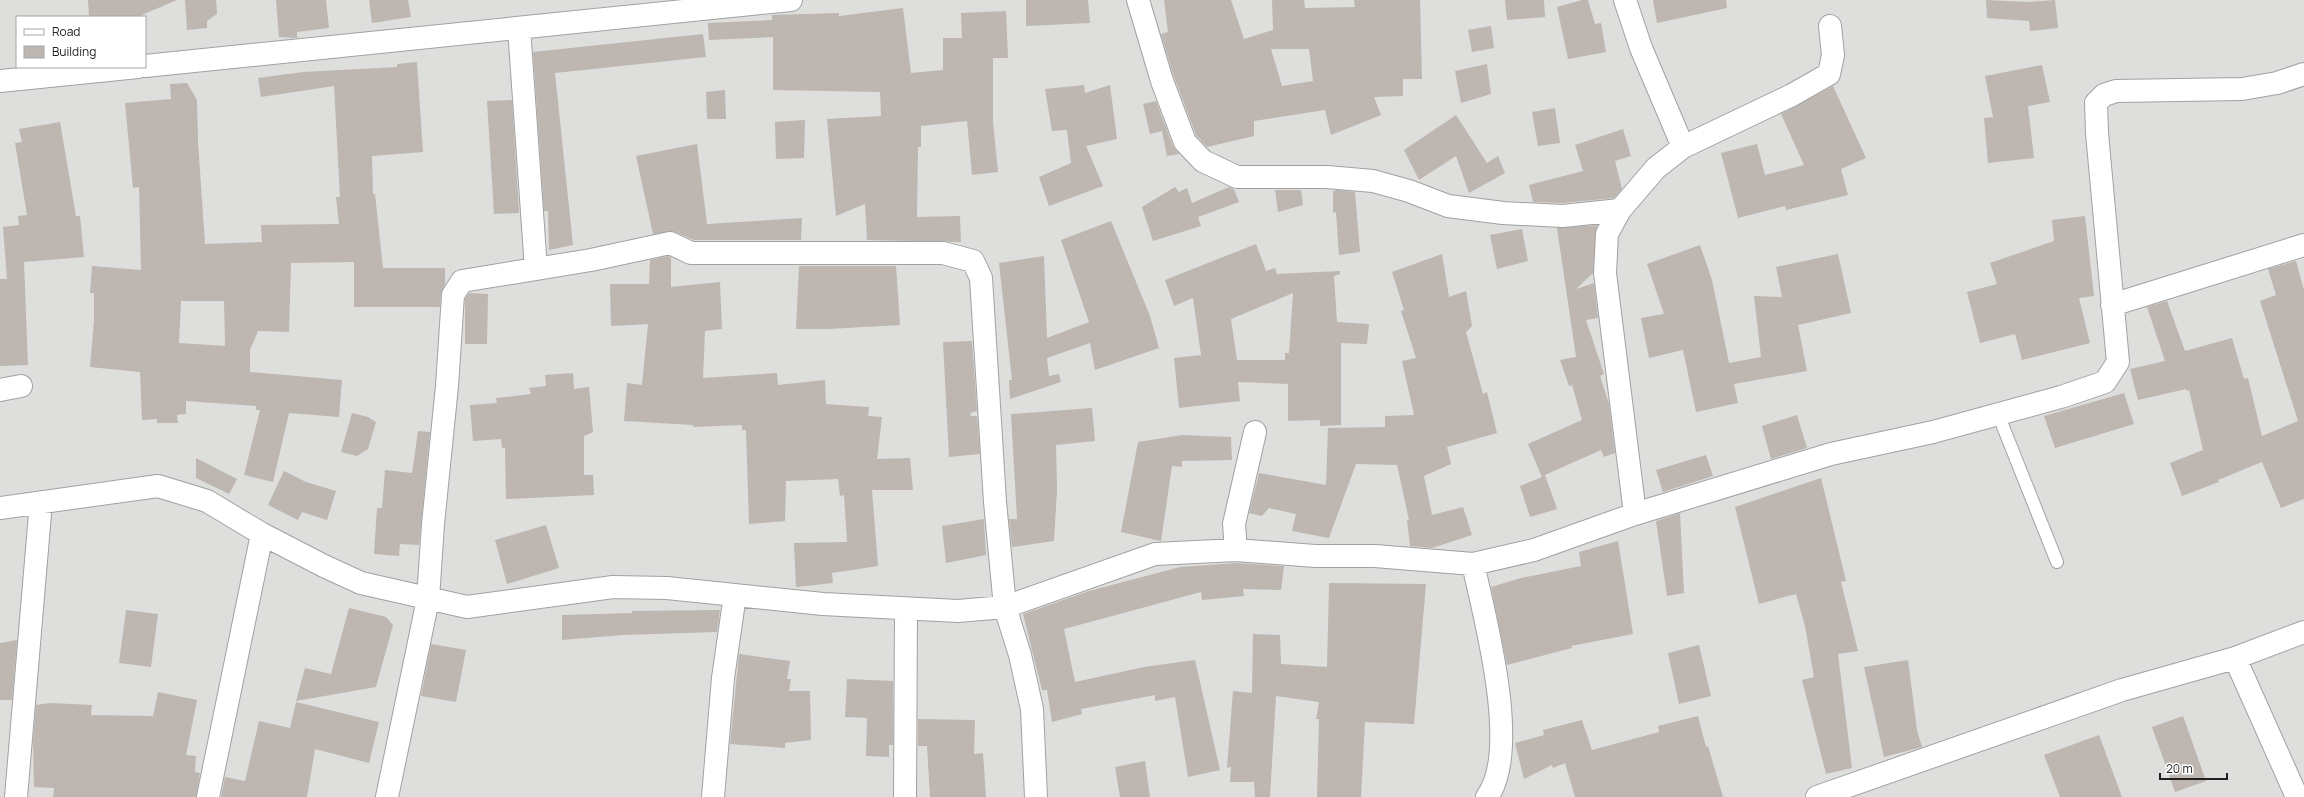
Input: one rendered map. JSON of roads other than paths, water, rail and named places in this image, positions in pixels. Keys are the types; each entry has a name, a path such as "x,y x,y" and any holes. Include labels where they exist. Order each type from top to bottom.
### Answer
{"street":[{"path":"146,66 791,0"},
{"path":"1138,0 1162,81 1185,142 1203,161 1237,177 1327,177 1373,181 1409,191 1448,206 1502,213 1563,216 1620,210"},
{"path":"1625,0 1641,48 1682,147"},
{"path":"1635,514 1605,273 1607,234 1620,210 1656,168 1682,147 1792,95 1829,74 1833,55 1830,26"},
{"path":"519,28 536,269"},
{"path":"0,80 127,68"},
{"path":"0,508 158,486 207,501 262,534 361,583 467,607 614,588 667,588 906,610 958,611 1005,607 1155,554 1236,550 1315,556 1375,556 1473,564 1534,550 1635,514 1831,454 1933,432 2106,382 2118,362 2096,103 2104,95 2116,91 2242,89 2277,83 2304,74"},
{"path":"387,797 428,599 433,524 447,386 453,295 462,282 670,243 691,253 943,253 973,261 982,278 994,494 1005,607 1020,655 1032,709 1036,797"},
{"path":"2112,305 2304,244"},
{"path":"0,390 21,386"},
{"path":"1236,550 1234,524 1255,432"},
{"path":"16,797 42,502"},
{"path":"208,797 262,534"},
{"path":"1473,564 1498,682 1500,756 1494,788 1487,797"},
{"path":"714,797 723,678 735,595"},
{"path":"905,797 906,610"},
{"path":"1818,797 2122,690 2235,658 2304,632"},
{"path":"2235,658 2297,797"}],"lane":[{"path":"1998,414 2057,562"}]}
